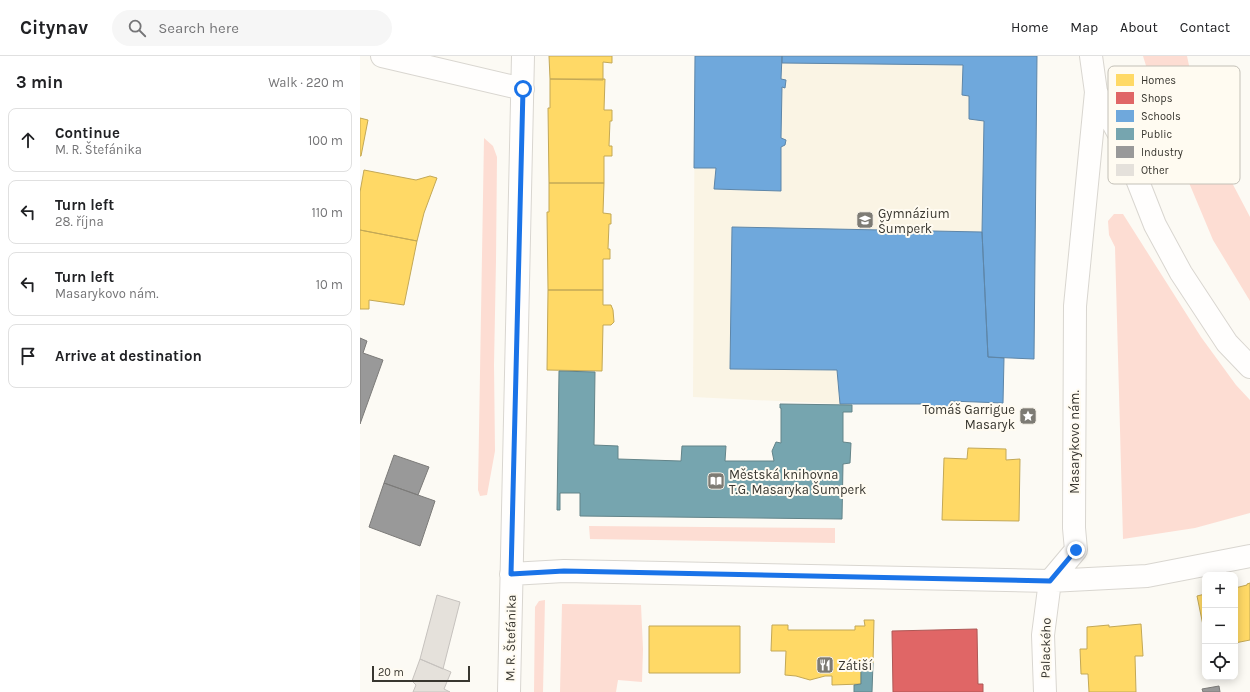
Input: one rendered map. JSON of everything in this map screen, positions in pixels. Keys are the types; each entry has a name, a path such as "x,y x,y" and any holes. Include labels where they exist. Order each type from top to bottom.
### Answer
{"street":[{"path":"382,56 523,89"},
{"name":"M. R. Štefánika","path":"508,692 523,56"},
{"name":"Masarykovo nám.","path":"1050,581 1076,550 1074,528 1075,306 1096,92 1091,56"},
{"name":"Masarykovo nám.","path":"1096,92 1108,114"},
{"name":"Masarykovo nám.","path":"1139,184 1155,225 1181,273 1227,343 1250,367"},
{"path":"511,574 564,571 1050,581 1147,576 1250,556"},
{"name":"Palackého","path":"1045,692 1043,635 1050,581"}],"shaded area":[{"name":"Gymnázium Šumperk","path":"695,56 1037,56 1034,359 1004,358 1003,403 951,401 951,410 928,411 929,404 840,404 693,397"},
{"path":"1143,56 1187,56 1189,66 1146,66"},
{"path":"484,138 493,146 497,157 494,365 495,451 487,495 480,496 478,490"},
{"path":"1190,184 1233,184 1250,217 1250,301 1213,240"},
{"path":"1114,214 1123,214 1201,337 1236,385 1250,400 1250,513 1195,528 1123,539 1115,247 1109,235 1108,221"},
{"path":"589,526 835,528 835,543 590,539"},
{"path":"545,600 543,692 534,692 535,607 539,601"},
{"path":"562,604 641,605 643,649 642,682 618,680 616,692 560,692"}],"building: Homes":[{"path":"549,56 612,56 612,63 603,62 603,80 550,79"},
{"path":"550,79 605,79 604,110 612,110 609,146 612,146 612,156 604,156 604,183 549,183 548,108 550,108"},
{"path":"360,118 368,120 361,156 360,156"},
{"path":"364,170 416,180 430,176 437,178 424,213 417,241 360,230 360,192"},
{"path":"549,183 604,183 603,213 611,214 611,224 609,224 608,249 610,249 610,259 603,259 603,290 548,290 547,212 549,212"},
{"path":"360,230 417,241 404,305 369,300 369,309 360,309"},
{"path":"548,290 603,290 603,305 611,305 614,322 611,325 603,325 602,371 547,370"},
{"path":"968,448 1006,449 1006,460 1020,459 1019,521 942,520 944,458 967,459"},
{"path":"1250,583 1250,640 1238,642 1238,587"},
{"path":"1202,595 1202,620 1197,596"},
{"path":"864,620 874,620 873,663 861,663 861,684 832,685 832,676 825,676 810,680 785,675 786,651 771,651 772,625 788,625 788,630 855,630 855,626 865,626"},
{"path":"1141,624 1143,656 1135,656 1136,692 1089,692 1088,674 1081,674 1080,649 1087,649 1087,627 1109,625 1109,627"},
{"path":"649,626 740,626 740,673 649,673"}],"building: Shops":[{"path":"977,629 978,684 983,684 983,692 893,692 892,631"}],"building: Schools":[{"path":"695,56 782,56 781,79 786,80 785,88 782,87 781,138 786,140 785,145 781,147 781,191 714,189 716,168 694,168"},
{"path":"782,56 1037,56 1034,359 988,357 982,232 984,121 969,119 969,96 962,95 963,65 782,63"},
{"path":"732,227 982,232 988,357 1004,358 1003,403 950,401 951,410 928,411 929,404 840,404 837,370 730,369"}],"building: Public":[{"path":"559,371 595,372 594,445 618,446 618,459 681,461 682,446 726,446 725,461 774,461 772,451 776,442 781,443 780,404 852,405 852,412 843,412 843,442 851,443 850,463 843,464 842,519 580,516 580,493 560,493 560,510 557,510"},
{"path":"861,663 873,663 872,692 854,692 854,685 861,684"}],"building: Industry":[{"path":"360,338 367,341 363,353 383,360 360,424"},
{"path":"394,455 429,467 418,495 384,483"},
{"path":"384,483 435,501 420,546 369,527"},
{"path":"1219,686 1220,692 1203,692 1202,689"}],"building: Other":[{"path":"437,595 460,602 443,669 420,659"},
{"path":"420,659 451,672 444,689 450,692 413,692 416,685 412,681"}],"place":[{"name":"Gymnázium Šumperk","path":"865,220"},
{"name":"Tomáš Garrigue Masaryk","path":"1028,416"},
{"name":"Městská knihovna T.G. Masaryka Šumperk","path":"716,481"},
{"name":"Zátiší","path":"825,665"}],"route":[{"path":"523,89 511,574 564,571 1050,581 1076,550"}]}
